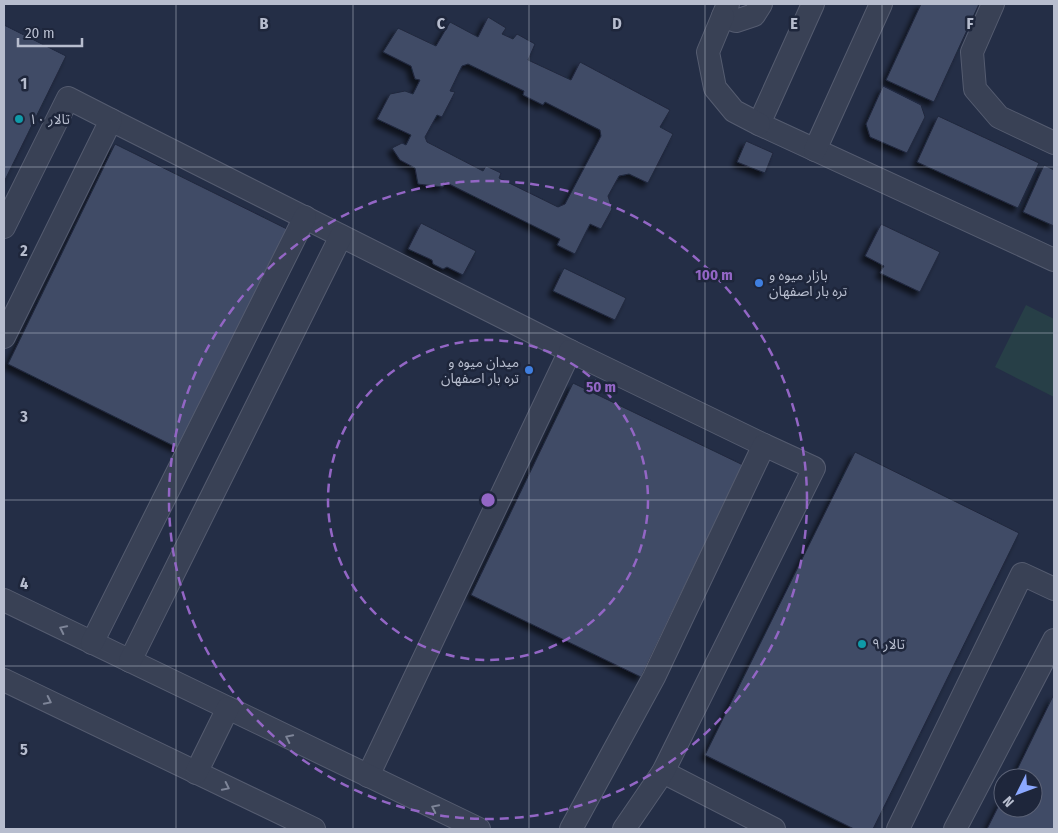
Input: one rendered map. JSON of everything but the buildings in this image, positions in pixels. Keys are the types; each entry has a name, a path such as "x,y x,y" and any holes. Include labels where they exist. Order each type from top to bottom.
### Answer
{"lane":[{"path":"761,4 754,15 736,22 725,10 708,52 715,88 734,111 1054,260"},
{"path":"759,124 813,4"},
{"path":"815,150 881,4"},
{"path":"993,4 972,52 975,89 999,117 1054,142"},
{"path":"4,227 68,98 570,351 814,468 663,772 624,829"},
{"path":"4,337 111,120"},
{"path":"92,643 305,218"},
{"path":"130,661 341,236"},
{"path":"368,776 570,351"},
{"path":"571,829 654,678 764,444"},
{"path":"898,829 1022,574 1054,589"},
{"path":"4,600 479,829"},
{"path":"955,829 1054,640"},
{"path":"4,680 314,829"},
{"path":"196,772 228,708"},
{"path":"663,772 774,829"}],"shaded area":[{"path":"1026,305 1054,319 1054,397 995,367"}],"place":[{"name":"تالار ۱۰","path":"19,119"},
{"name":"بازار میوه و تره بار اصفهان","path":"759,283"},
{"name":"میدان میوه و تره بار اصفهان","path":"529,370"},
{"name":"تالار ۹","path":"862,644"}]}
